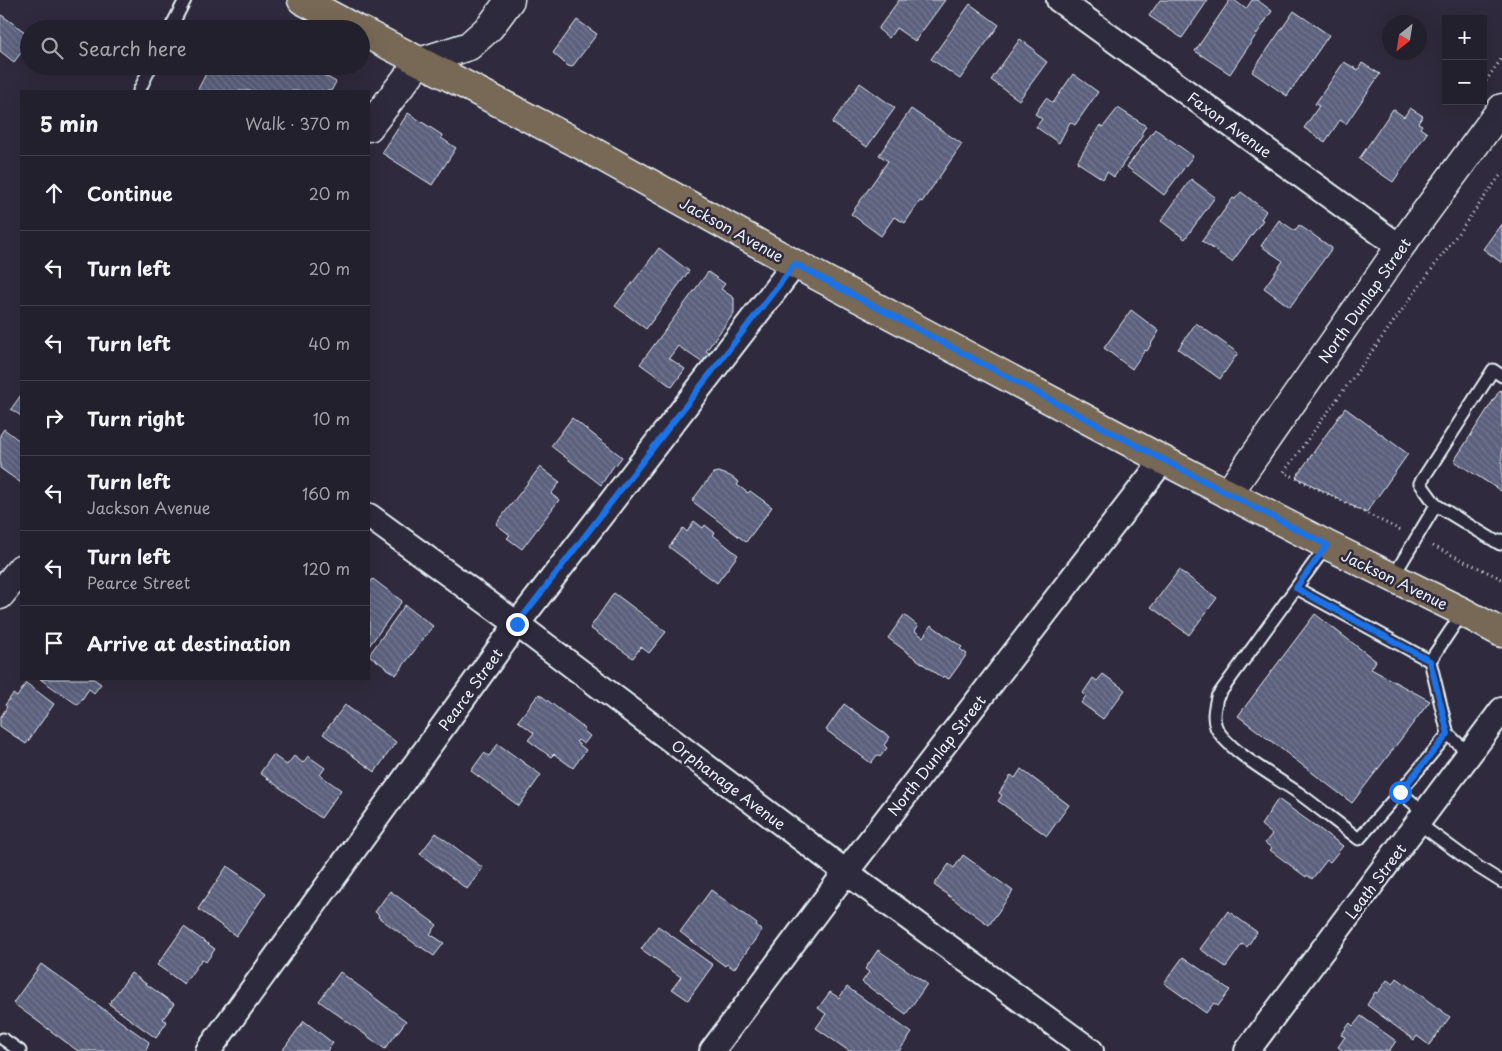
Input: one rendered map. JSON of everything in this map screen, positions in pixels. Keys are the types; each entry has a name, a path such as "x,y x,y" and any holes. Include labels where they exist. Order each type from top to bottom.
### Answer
{"main road":[{"path":"302,0 339,20"},
{"name":"Jackson Avenue","path":"370,36 581,144 795,264 1228,494 1327,545 1500,629"}],"street":[{"path":"370,126 419,62 469,46 490,27 510,0"},
{"name":"Faxon Avenue","path":"1059,0 1400,247"},
{"name":"North Dunlap Street","path":"1228,494 1400,247 1502,108"},
{"name":"Pearce Street","path":"208,1051 517,624 795,264"},
{"name":"North Dunlap Street","path":"712,1051 846,872 1164,460"},
{"name":"Orphanage Avenue","path":"370,517 517,624 846,872 1091,1051"},
{"path":"0,595 20,570"},
{"name":"Leath Street","path":"1247,1051 1502,710"}],"lane":[{"path":"175,20 185,0"},
{"path":"139,90 147,75"},
{"path":"1502,376 1493,370 1420,483 1436,504 1500,544 1502,540"},
{"path":"1393,577 1436,504"},
{"path":"1327,545 1217,697 1213,714 1216,727 1226,742 1359,838 1448,734"},
{"path":"1296,588 1430,661 1448,734 1469,754"},
{"path":"1430,661 1463,612"},
{"path":"1400,792 1421,818 1478,867 1502,882"},
{"path":"3,1039 20,1051"}],"path":[{"path":"1487,79 1502,58"},
{"path":"1502,173 1284,472 1502,580"}],"building":[{"path":"899,0 945,0 915,41 896,28 889,38 878,29"},
{"path":"1160,0 1208,0 1182,38 1149,16"},
{"path":"1230,0 1234,0 1246,9 1252,0 1257,0 1272,11 1230,74 1195,51"},
{"path":"970,4 999,25 960,79 931,59"},
{"path":"1294,11 1329,35 1287,96 1252,72"},
{"path":"0,14 20,28 20,54 14,62 0,51"},
{"path":"577,20 597,34 572,67 568,66 553,53"},
{"path":"1020,39 1047,62 1019,100 991,80"},
{"path":"1344,62 1358,70 1362,63 1380,74 1346,124 1340,120 1325,142 1304,128 1319,106 1315,104"},
{"path":"1073,74 1098,92 1075,125 1070,122 1059,143 1036,127 1042,119 1035,114 1046,98 1053,103"},
{"path":"205,75 325,75 336,82 332,90 198,90"},
{"path":"860,83 895,108 867,147 832,123"},
{"path":"1118,108 1146,126 1141,134 1143,135 1114,177 1107,172 1103,179 1077,162 1100,125 1103,127"},
{"path":"1410,108 1423,116 1418,123 1422,125 1420,128 1427,133 1393,182 1359,159 1393,109 1404,117"},
{"path":"911,109 962,144 905,223 894,217 881,236 851,214 888,161 879,155"},
{"path":"408,113 442,135 441,138 456,148 432,185 382,153"},
{"path":"1155,129 1193,156 1164,195 1127,167"},
{"path":"1191,179 1215,197 1185,239 1161,221"},
{"path":"1241,192 1266,211 1261,219 1263,220 1232,262 1202,241 1233,198 1235,199"},
{"path":"1279,220 1295,231 1299,225 1332,248 1290,307 1264,288 1283,261 1261,246"},
{"path":"1502,223 1502,263 1483,249"},
{"path":"659,248 689,271 646,329 615,306"},
{"path":"708,272 725,284 721,289 734,298 734,313 706,351 710,354 703,363 678,346 669,358 685,369 672,387 640,364"},
{"path":"1131,310 1159,331 1147,351 1145,350 1132,369 1104,348"},
{"path":"1196,323 1238,353 1220,379 1178,349"},
{"path":"1500,390 1502,392 1501,491 1454,461"},
{"path":"20,396 20,415 11,409"},
{"path":"1345,408 1408,454 1366,513 1296,477"},
{"path":"572,418 622,457 601,485 551,446"},
{"path":"4,429 20,441 20,482 0,468 0,435"},
{"path":"540,467 560,482 551,494 559,500 522,549 507,538 510,535 496,524"},
{"path":"719,472 730,476 739,482 737,485 748,493 750,491 772,507 746,542 692,501 714,473"},
{"path":"694,521 703,528 705,525 715,533 713,535 738,555 717,583 669,547 683,528 687,532"},
{"path":"1179,570 1217,598 1189,635 1151,607"},
{"path":"373,579 402,601 370,645 370,583"},
{"path":"614,593 666,632 649,653 641,647 633,658 590,628"},
{"path":"405,605 433,626 396,675 370,656"},
{"path":"1315,614 1376,661 1371,669 1430,701 1352,803 1238,716"},
{"path":"904,615 918,626 915,631 923,637 931,625 962,647 960,649 967,654 949,679 943,676 942,678 888,638"},
{"path":"1103,674 1125,690 1103,719 1081,703 1086,696 1083,693 1093,678 1097,681"},
{"path":"41,680 95,680 101,684 94,693 89,689 78,705"},
{"path":"26,683 54,704 26,744 0,726 0,718 7,707 5,705 13,694 17,697"},
{"path":"539,694 585,729 584,731 590,736 584,744 578,740 576,742 586,750 573,768 554,754 551,757 528,740 534,733 518,721"},
{"path":"844,704 890,737 884,745 887,748 880,757 877,755 871,763 826,730"},
{"path":"345,705 396,742 375,772 323,734"},
{"path":"498,744 541,775 519,806 471,771 484,753 489,756"},
{"path":"273,755 287,765 294,756 303,763 308,756 325,768 320,775 341,790 321,818 260,773"},
{"path":"1021,769 1069,805 1047,836 998,801 1002,795 999,793 1011,775 1015,778"},
{"path":"1278,799 1343,846 1330,862 1327,860 1312,879 1307,875 1306,877 1270,850 1272,848 1265,843 1272,834 1261,825"},
{"path":"436,833 483,868 467,889 420,854"},
{"path":"963,855 1013,891 989,925 934,885 949,864 954,868"},
{"path":"227,866 266,893 236,936 198,909"},
{"path":"711,890 757,924 756,926 762,930 734,969 727,964 725,966 680,932"},
{"path":"390,891 437,925 430,934 444,943 434,956 378,917 379,915 375,912"},
{"path":"1228,911 1257,932 1247,947 1242,944 1226,967 1200,949"},
{"path":"658,926 713,965 688,1000 672,989 681,977 641,949"},
{"path":"184,927 215,949 206,962 202,959 184,984 157,965"},
{"path":"878,950 927,984 906,1014 862,982 869,972 865,969"},
{"path":"1183,957 1230,990 1218,1006 1214,1003 1206,1013 1164,983"},
{"path":"41,964 149,1042 146,1051 78,1051 13,1003"},
{"path":"340,972 406,1021 385,1049 319,1001"},
{"path":"131,973 174,1004 163,1019 167,1022 156,1038 109,1004"},
{"path":"1397,978 1450,1017 1429,1045 1417,1036 1414,1040 1367,1005 1375,992 1379,991 1387,980 1393,984"},
{"path":"847,987 912,1033 899,1051 849,1051 816,1028 826,1014 818,1008 830,992 839,998"},
{"path":"1361,1016 1396,1041 1389,1051 1343,1051 1338,1047 1345,1037 1341,1035 1350,1023 1353,1026"},
{"path":"304,1021 333,1043 327,1051 282,1051"}],"route":[{"path":"517,624 795,264 1327,545 1296,588 1430,661 1448,734 1400,792"}]}
